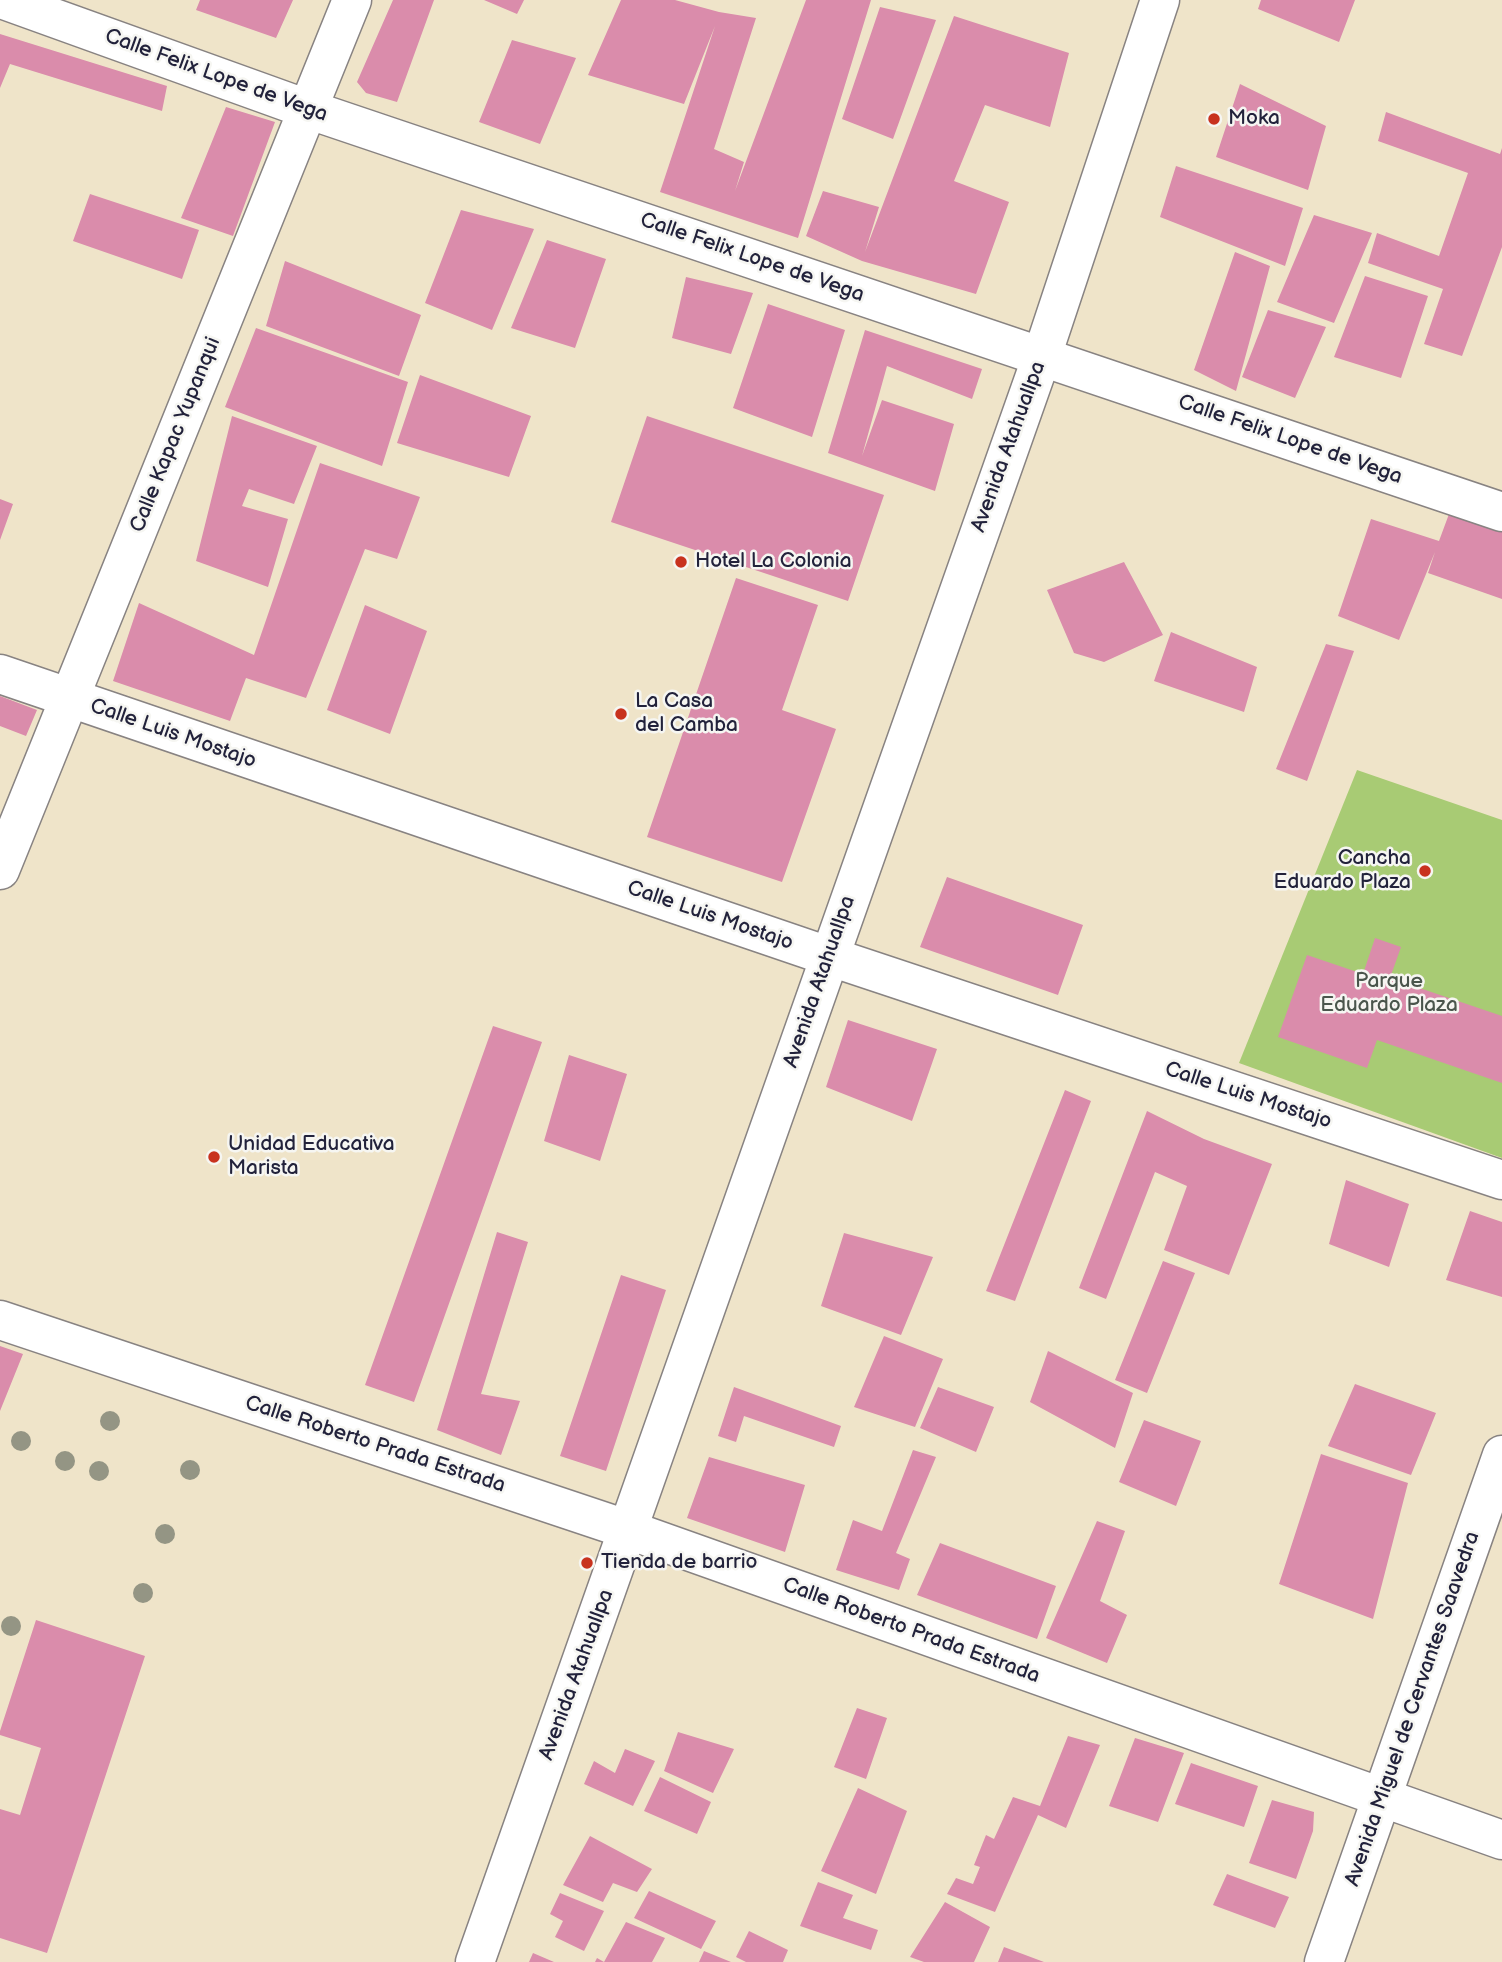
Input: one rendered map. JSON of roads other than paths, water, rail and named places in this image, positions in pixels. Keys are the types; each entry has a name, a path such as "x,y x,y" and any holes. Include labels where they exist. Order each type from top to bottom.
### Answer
{"street":[{"name":"Calle Felix Lope de Vega","path":"4,0 307,109 1502,512"},
{"name":"Calle Kapac Yupanqui","path":"0,870 352,0"},
{"name":"Avenida Atahuallpa","path":"475,1962 1042,356 1160,0"},
{"name":"Calle Luis Mostajo","path":"0,674 828,956 1502,1180"},
{"name":"Calle Roberto Prada Estrada","path":"0,1320 629,1530 1502,1840"},
{"name":"Avenida Miguel de Cervantes Saavedra","path":"1324,1962 1502,1455"}],"place":[{"name":"Moka","path":"1214,119"},
{"name":"Hotel La Colonia","path":"681,562"},
{"name":"La Casa del Camba","path":"621,714"},
{"name":"Cancha Eduardo Plaza","path":"1425,871"},
{"name":"Unidad Educativa Marista","path":"214,1157"},
{"name":"Tienda de barrio","path":"587,1563"}],"park label":[{"name":"Parque Eduardo Plaza","path":"1389,994"}]}
